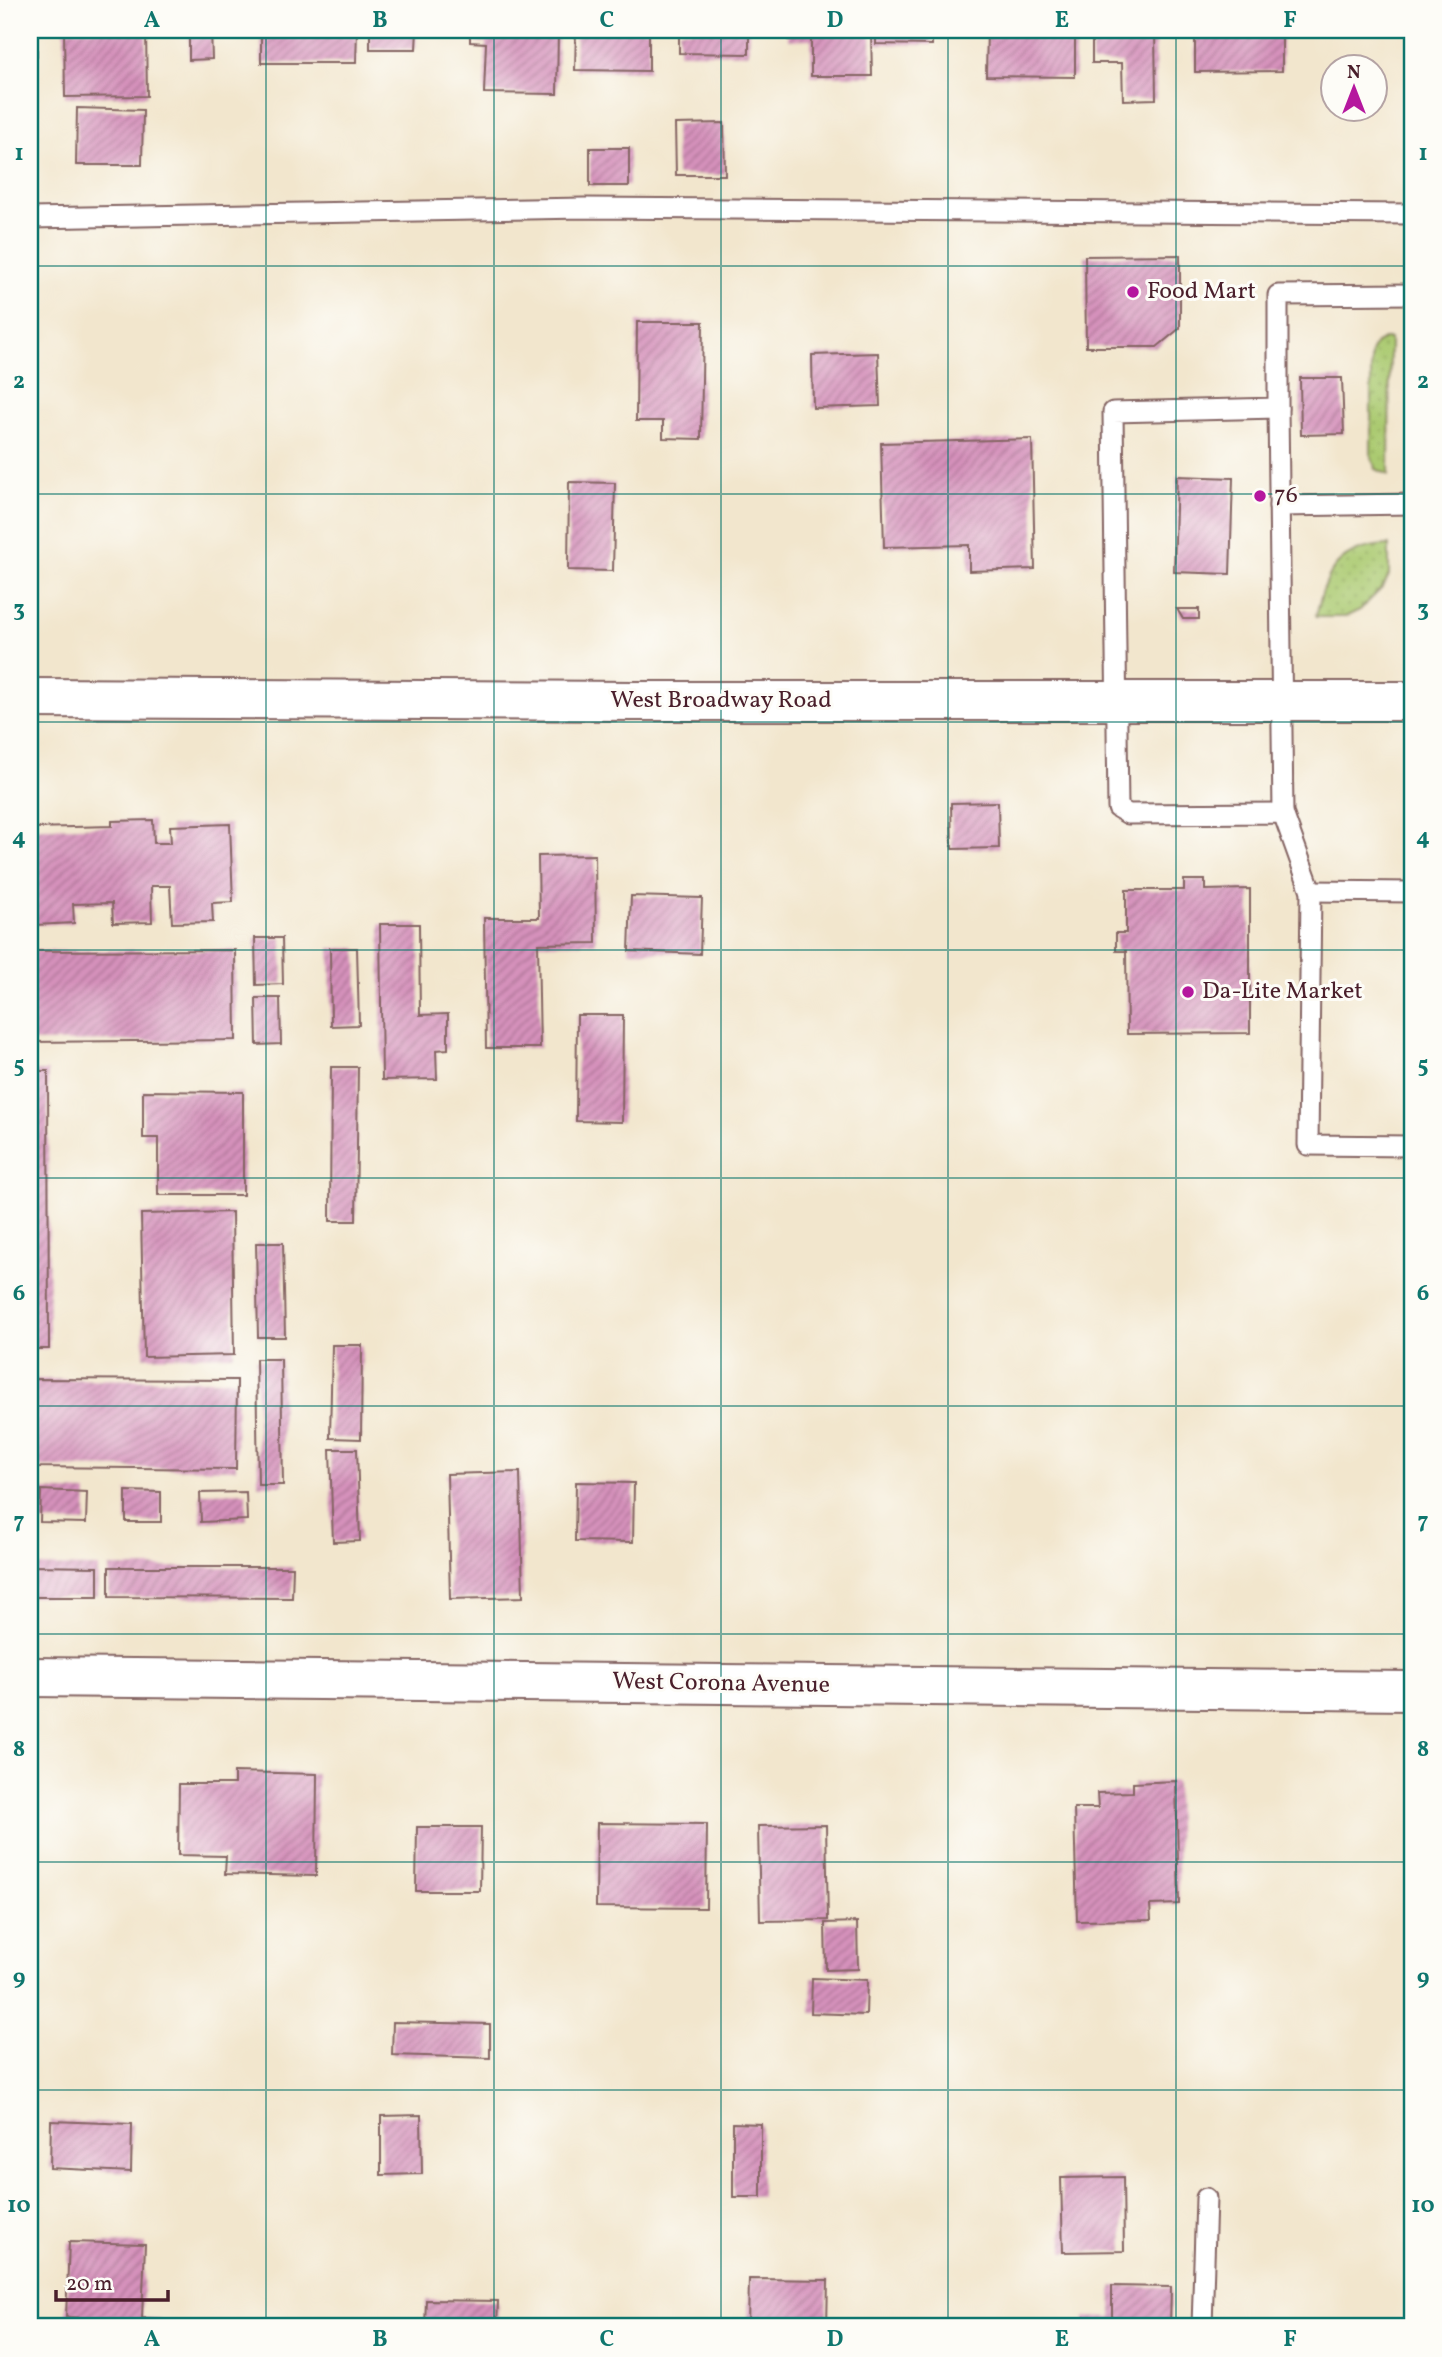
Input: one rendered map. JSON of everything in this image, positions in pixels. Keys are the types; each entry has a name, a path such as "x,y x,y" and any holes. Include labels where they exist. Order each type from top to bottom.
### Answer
{"main road":[{"name":"West Broadway Road","path":"30,698 1412,701"},
{"name":"West Corona Avenue","path":"30,1677 1412,1691"}],"lane":[{"path":"30,218 584,208 1412,214"},
{"path":"1412,294 1278,295 1283,813 1311,891 1307,1145 1412,1146"},
{"path":"1278,408 1113,412 1115,700 1118,808 1128,814 1283,813"},
{"path":"1279,506 1412,503"},
{"path":"1311,891 1412,892"},
{"path":"1202,2327 1206,2198"}],"green space":[{"path":"1390,339 1389,475 1376,469 1371,457 1371,353 1376,343"},
{"path":"1389,545 1389,575 1383,587 1360,610 1345,617 1316,617 1324,587 1337,565 1358,551"}],"building":[{"path":"30,30 37,30 37,56 30,56"},
{"path":"64,30 146,30 147,96 65,97"},
{"path":"164,30 211,30 212,59 189,60 189,36 164,37"},
{"path":"261,30 357,30 356,63 261,63"},
{"path":"370,30 417,30 416,49 370,49"},
{"path":"470,30 558,30 557,94 484,93 486,43 470,42"},
{"path":"576,30 649,30 649,71 575,70"},
{"path":"679,30 749,30 749,54 679,53"},
{"path":"788,30 871,30 872,76 811,76 811,39 788,40"},
{"path":"876,30 932,30 932,45 876,44"},
{"path":"987,30 1075,30 1075,77 986,76"},
{"path":"1092,30 1155,30 1156,99 1123,100 1122,63 1092,63"},
{"path":"1195,30 1282,30 1282,71 1195,72"},
{"path":"77,108 143,110 142,165 76,165"},
{"path":"724,123 725,175 676,175 675,124"},
{"path":"590,148 629,148 629,186 590,186"},
{"name":"Food Mart","path":"1180,255 1180,328 1157,347 1086,347 1085,256"},
{"path":"637,322 703,322 701,439 663,438 663,421 636,421"},
{"path":"878,353 880,406 813,408 812,355"},
{"path":"1300,378 1342,378 1344,434 1301,435"},
{"path":"1032,439 1035,569 969,571 969,545 884,547 881,443"},
{"path":"1177,476 1233,478 1230,574 1174,572"},
{"path":"569,482 615,483 613,571 568,570"},
{"path":"1177,609 1199,609 1199,619 1183,619"},
{"path":"998,802 999,848 952,849 951,803"},
{"path":"153,820 154,843 171,843 170,826 230,824 233,902 212,903 213,922 172,923 170,886 151,886 152,922 113,923 112,903 73,904 74,923 35,925 34,886 30,886 30,843 34,843 33,828 112,826 112,821"},
{"path":"595,855 596,943 538,944 540,1048 486,1048 484,918 539,918 538,856"},
{"name":"Da-Lite Market","path":"1184,880 1205,880 1205,890 1250,889 1250,1033 1127,1034 1126,951 1116,951 1116,933 1126,933 1126,890 1184,890"},
{"path":"631,896 702,898 700,954 629,951"},
{"path":"380,924 419,924 420,1015 448,1014 448,1049 436,1050 437,1079 382,1080"},
{"path":"255,938 282,938 283,984 256,985"},
{"path":"330,948 357,948 359,1025 331,1026"},
{"path":"235,950 236,1040 30,1042 30,951"},
{"path":"256,998 280,998 281,1044 257,1045"},
{"path":"577,1015 623,1015 622,1122 576,1121"},
{"path":"331,1067 358,1067 356,1221 330,1221"},
{"path":"30,1071 48,1071 49,1349 30,1349"},
{"path":"143,1091 243,1092 243,1195 158,1195 158,1138 143,1138"},
{"path":"232,1212 234,1355 144,1357 141,1214"},
{"path":"256,1243 283,1243 285,1337 258,1337"},
{"path":"332,1345 362,1345 361,1439 330,1438"},
{"path":"256,1359 281,1359 283,1485 258,1485"},
{"path":"30,1379 237,1380 236,1469 30,1467"},
{"path":"330,1449 357,1449 360,1541 333,1542"},
{"path":"520,1472 523,1597 450,1599 447,1474"},
{"path":"576,1482 634,1483 633,1542 575,1541"},
{"path":"41,1490 87,1492 86,1523 40,1522"},
{"path":"126,1491 161,1492 161,1522 126,1522"},
{"path":"246,1492 247,1520 201,1522 200,1493"},
{"path":"30,1566 98,1567 98,1597 30,1597"},
{"path":"109,1567 293,1567 292,1598 109,1597"},
{"path":"234,1772 317,1774 316,1876 225,1874 226,1856 178,1855 179,1784 234,1784"},
{"path":"1176,1781 1179,1904 1150,1905 1151,1920 1077,1921 1074,1808 1098,1808 1097,1793 1133,1792 1133,1783"},
{"path":"597,1823 707,1824 706,1908 596,1907"},
{"path":"826,1825 828,1920 760,1921 758,1826"},
{"path":"417,1827 481,1827 480,1891 416,1891"},
{"path":"857,1922 858,1969 826,1970 825,1923"},
{"path":"812,1978 867,1980 866,2015 811,2013"},
{"path":"393,2022 490,2024 490,2058 392,2055"},
{"path":"421,2115 422,2174 381,2175 381,2116"},
{"path":"51,2121 132,2124 131,2172 50,2168"},
{"path":"733,2123 761,2124 761,2197 733,2197"},
{"path":"1123,2177 1124,2251 1063,2252 1061,2178"},
{"path":"69,2242 145,2244 142,2318 161,2319 161,2327 83,2327 83,2318 66,2317"},
{"path":"749,2279 828,2280 827,2327 748,2327"},
{"path":"1112,2286 1171,2287 1170,2327 1085,2327 1085,2317 1112,2318"},
{"path":"426,2300 498,2301 497,2327 425,2327"}],"place":[{"name":"Food Mart","path":"1133,292"},
{"name":"76","path":"1260,496"},
{"name":"Da-Lite Market","path":"1188,992"}]}
